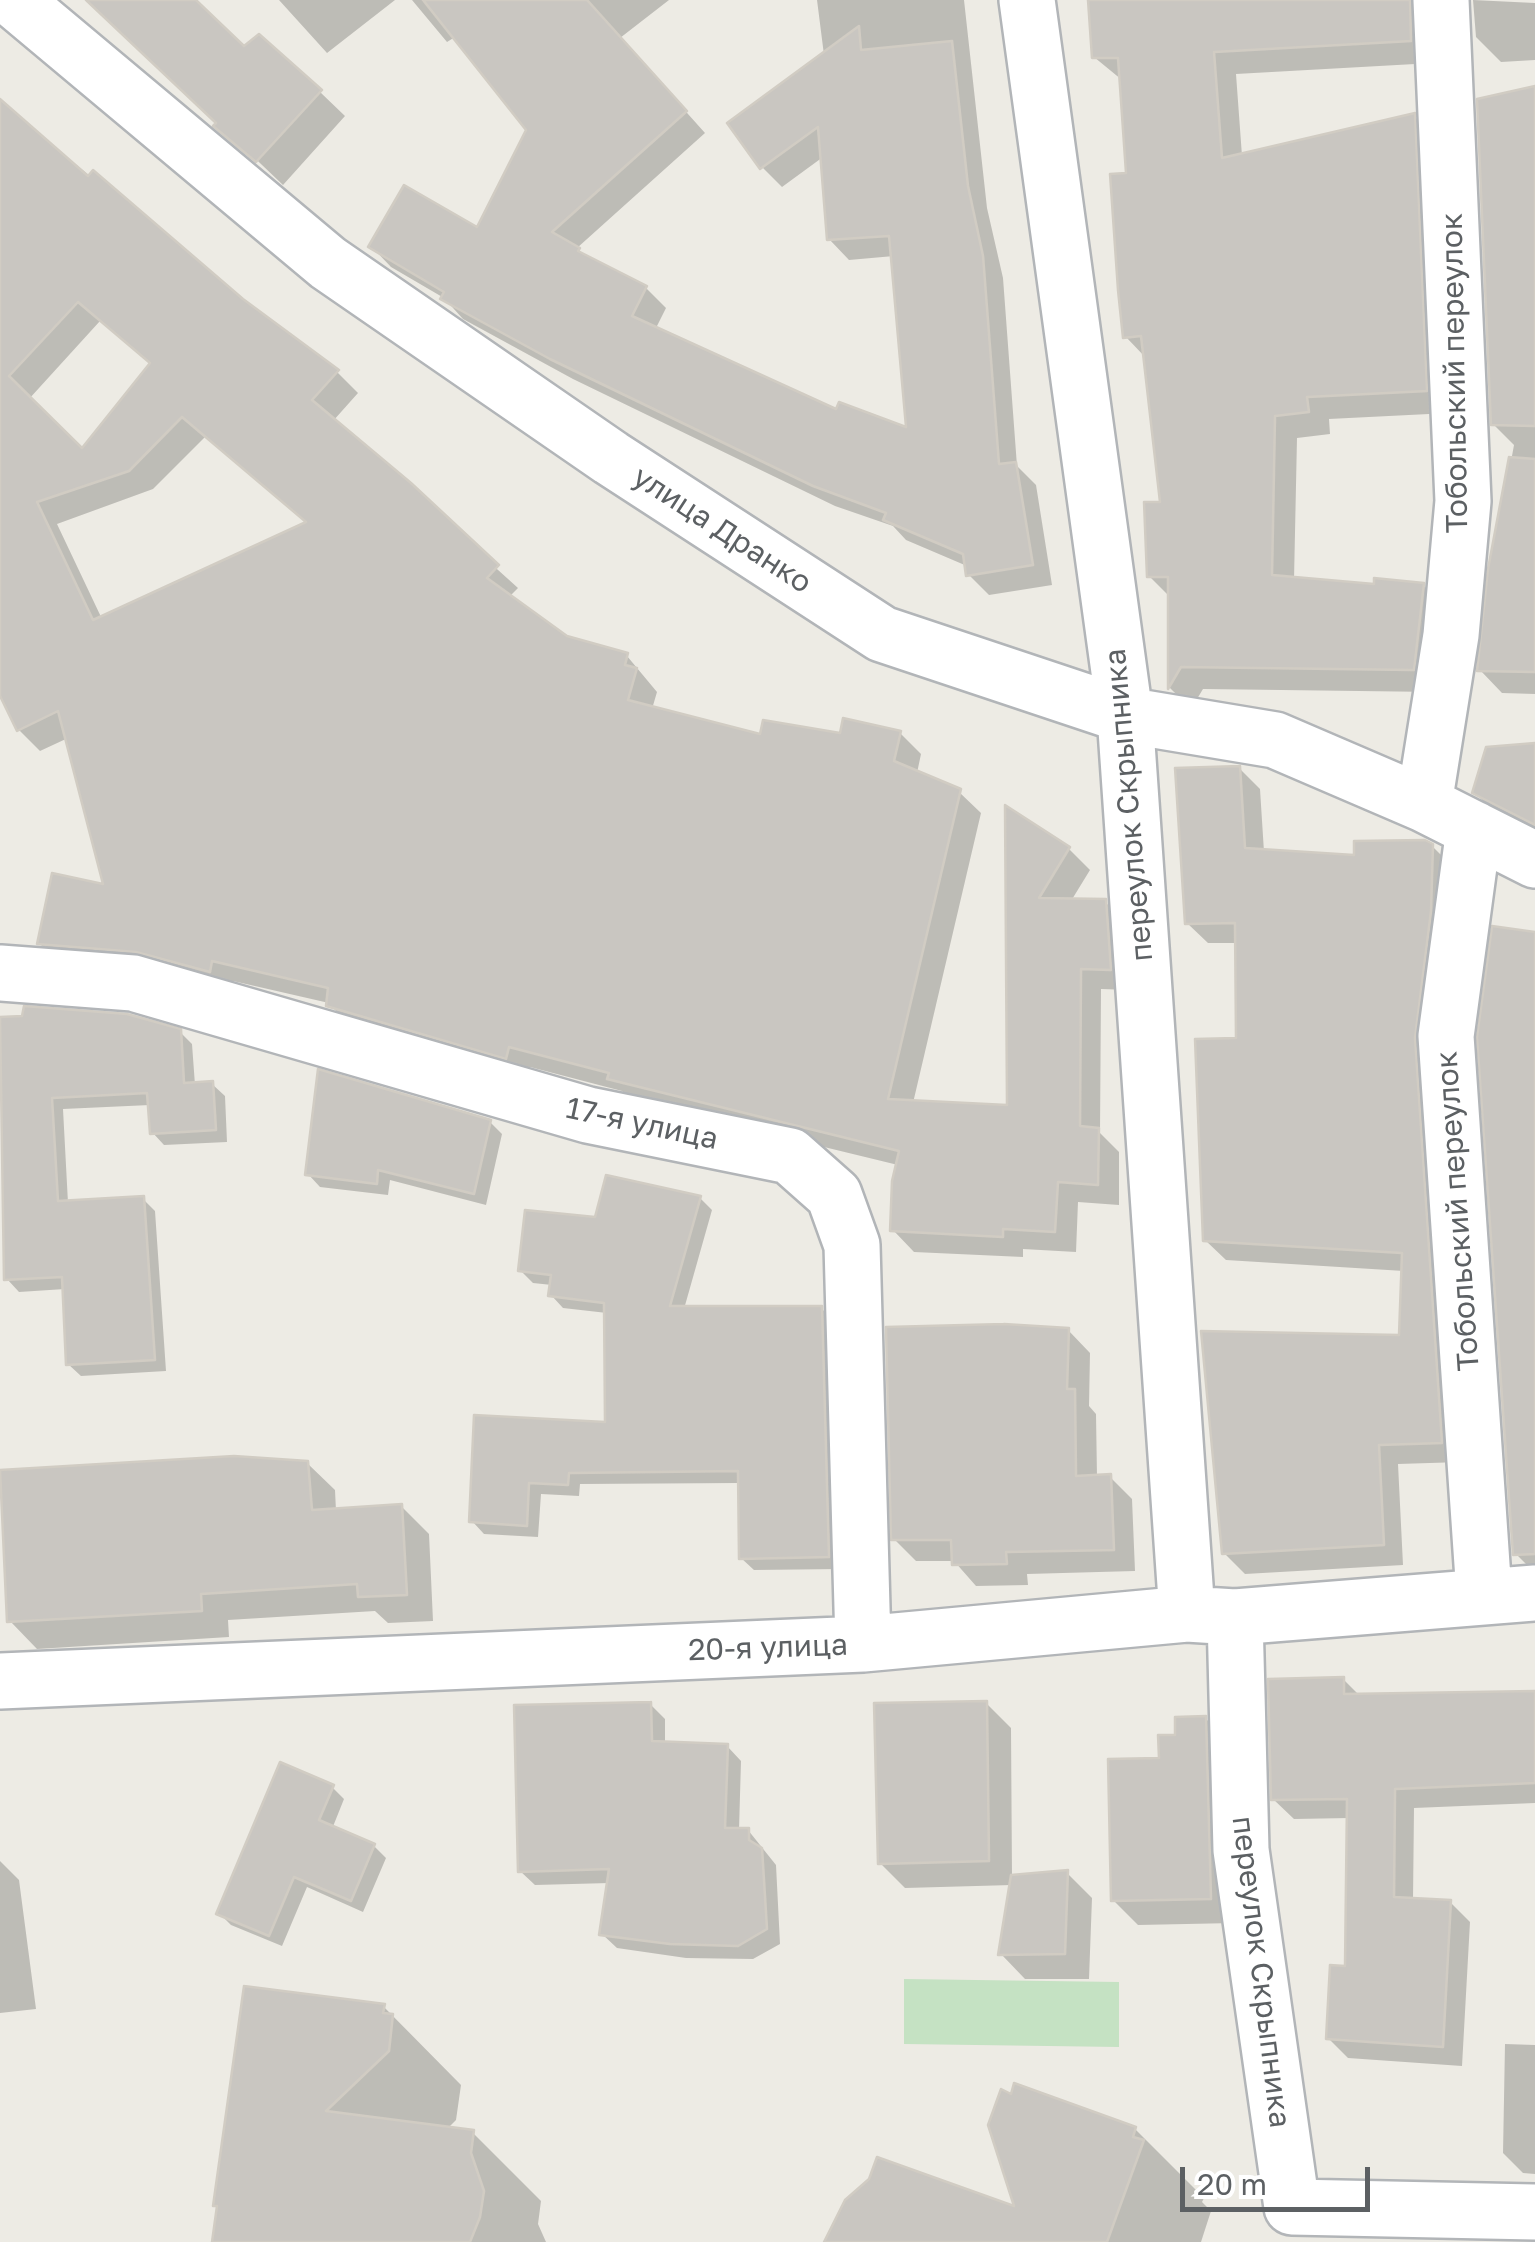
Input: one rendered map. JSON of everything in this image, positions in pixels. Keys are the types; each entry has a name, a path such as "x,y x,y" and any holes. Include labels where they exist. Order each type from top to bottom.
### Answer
{"street":[{"name":"улица Дранко","path":"14,0 328,264 611,458 882,634 1125,714 1276,740 1424,804 1535,860"},
{"name":"переулок Скрыпника","path":"1028,0 1125,714 1211,1616 1292,2208 1535,2212"},
{"name":"Тобольский переулок","path":"1424,804 1451,636 1463,501 1441,0"},
{"name":"Тобольский переулок","path":"1474,829 1446,1036 1510,1594"},
{"name":"17-я улица","path":"0,973 133,983 588,1115 790,1156 834,1194 852,1245 863,1644"},
{"name":"20-я улица","path":"0,1681 863,1644 1510,1594"}],"green space":[{"path":"904,1979 1119,1982 1119,2047 904,2044"}],"building":[{"path":"86,0 196,0 244,46 259,34 322,90 256,162 213,126 216,123"},
{"path":"423,0 587,0 687,111 552,232 580,248 578,251 647,286 632,316 836,409 839,402 906,427 889,236 827,240 818,127 760,169 727,123 859,26 861,50 952,41 968,186 983,256 999,464 1016,462 1033,565 966,576 963,554 883,520 886,513 813,486 550,359 440,299 444,292 368,247 404,185 477,227 526,130"},
{"path":"1088,0 1410,0 1411,41 1214,52 1222,158 1415,113 1427,391 1307,397 1309,412 1275,416 1272,575 1374,584 1374,578 1424,583 1414,670 1181,667 1168,689 1168,577 1147,577 1144,502 1160,502 1141,336 1123,338 1118,290 1110,174 1126,173 1118,58 1092,58"},
{"path":"1535,86 1535,426 1491,425 1477,99"},
{"path":"0,99 88,176 93,170 243,299 339,370 312,400 411,483 499,565 487,578 567,636 628,653 625,665 637,668 628,700 760,734 763,720 840,733 843,718 901,731 894,761 961,789 888,1099 1007,1105 1005,805 1070,847 1039,898 1106,899 1111,970 1081,969 1080,1126 1099,1128 1098,1185 1058,1182 1055,1232 1003,1229 1003,1237 890,1231 892,1181 899,1151 607,1079 609,1073 509,1047 506,1059 326,1006 328,988 212,961 210,972 136,952 37,944 52,873 103,884 58,711 17,731 0,696","holes":["78,302 150,363 82,448 9,376","182,417 306,522 93,620 37,502 129,471"]},
{"path":"1509,457 1535,459 1535,672 1477,671 1488,569"},
{"path":"1535,743 1535,825 1472,793 1486,747"},
{"path":"1240,766 1245,848 1354,855 1354,841 1425,840 1433,844 1431,911 1415,1038 1442,1443 1379,1445 1384,1545 1222,1554 1201,1331 1399,1335 1402,1253 1203,1241 1195,1039 1236,1038 1235,923 1185,924 1175,768"},
{"path":"1492,926 1535,932 1535,1554 1513,1555 1477,1037"},
{"path":"24,1006 127,1014 181,1029 184,1083 213,1081 216,1130 150,1134 147,1093 52,1098 58,1201 144,1196 155,1360 66,1365 62,1277 4,1280 0,1017 22,1016"},
{"path":"318,1069 491,1120 474,1194 378,1170 377,1184 305,1175"},
{"path":"606,1175 701,1196 670,1306 822,1306 829,1557 739,1559 738,1471 569,1473 568,1485 529,1483 527,1526 469,1522 474,1415 605,1422 604,1303 548,1296 551,1275 518,1271 525,1210 595,1217"},
{"path":"1004,1324 1069,1328 1067,1389 1075,1389 1076,1476 1111,1474 1114,1550 1006,1552 1007,1564 952,1565 951,1540 891,1540 886,1327"},
{"path":"234,1456 308,1461 312,1510 402,1504 407,1595 358,1597 357,1584 201,1594 202,1611 7,1622 0,1470"},
{"path":"1344,1677 1344,1694 1535,1691 1535,1783 1395,1789 1394,1897 1451,1900 1443,2047 1326,2039 1330,1965 1345,1966 1347,1799 1271,1800 1268,1679"},
{"path":"987,1701 989,1861 878,1864 874,1703"},
{"path":"651,1702 652,1741 728,1744 725,1828 749,1828 749,1840 762,1848 767,1929 738,1946 670,1944 599,1935 609,1869 518,1872 514,1705"},
{"path":"1206,1716 1211,1899 1111,1901 1108,1759 1159,1758 1158,1735 1175,1735 1175,1717"},
{"path":"280,1762 334,1785 319,1820 375,1844 351,1901 294,1877 269,1936 216,1914"},
{"path":"1068,1870 1065,1954 998,1955 1011,1875"},
{"path":"244,1986 385,2004 383,2013 393,2014 389,2051 326,2111 474,2130 471,2153 484,2191 480,2217 470,2242 212,2242 217,2206 213,2206"},
{"path":"1014,2083 1136,2127 1133,2137 1144,2140 1107,2242 824,2242 845,2200 869,2179 877,2157 1014,2206 988,2125 1001,2089 1011,2094"}]}
